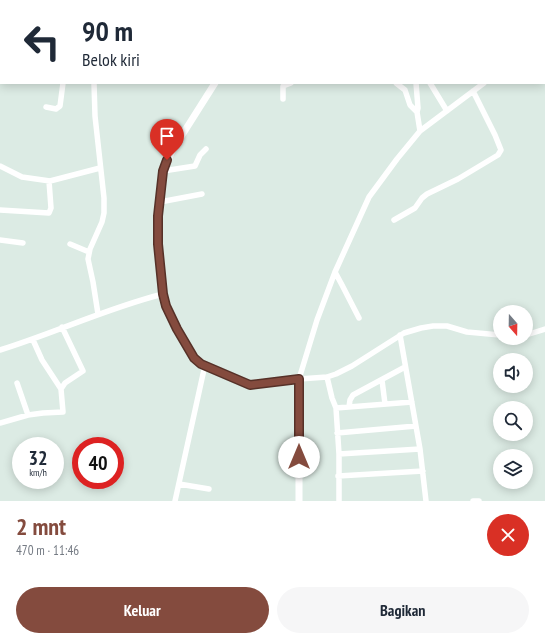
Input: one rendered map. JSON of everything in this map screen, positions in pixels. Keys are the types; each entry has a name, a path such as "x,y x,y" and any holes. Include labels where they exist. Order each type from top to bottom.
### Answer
{"street":[{"path":"46,107 56,109 60,106 63,84"},
{"path":"94,84 104,213 102,222 89,252 88,259 98,314"},
{"path":"214,84 172,151 163,171 158,216 160,295 194,358 205,365 250,385 327,377 352,366 400,335 410,331 433,326 447,326 467,332 493,334"},
{"path":"283,99 283,86 288,84"},
{"path":"397,84 407,93 410,105 417,112"},
{"path":"401,87 406,84"},
{"path":"416,84 417,112 420,131"},
{"path":"431,84 446,111"},
{"path":"299,501 299,379 317,320 334,272 369,197 389,168 420,131 483,84"},
{"path":"394,220 415,208 427,194 458,179 498,155 500,152 501,150 495,135 473,91"},
{"path":"163,171 195,166 200,155 206,148"},
{"path":"0,166 22,177 49,181 100,168"},
{"path":"0,210 49,213 51,208 49,181"},
{"path":"160,202 202,194"},
{"path":"0,240 23,243"},
{"path":"70,244 89,252"},
{"path":"334,272 359,318"},
{"path":"0,350 33,340 62,327 98,314 160,295"},
{"path":"61,389 82,371 62,327"},
{"path":"533,333 545,329"},
{"path":"400,335 420,449 426,501"},
{"path":"0,423 28,415 63,413 61,389 42,360 33,340"},
{"path":"175,501 205,365"},
{"path":"349,407 350,400 353,395 405,367"},
{"path":"327,377 336,408 339,454 339,501"},
{"path":"382,380 385,404"},
{"path":"17,383 28,415"},
{"path":"336,408 412,402"},
{"path":"337,433 416,426"},
{"path":"339,454 420,449"},
{"path":"338,476 423,471"},
{"path":"179,484 209,489"},
{"path":"473,501 479,500"}],"route":[{"path":"167,160 163,171 158,216 158,244 163,294 166,306 177,329 194,358 201,364 250,385 299,379 299,457"}]}
